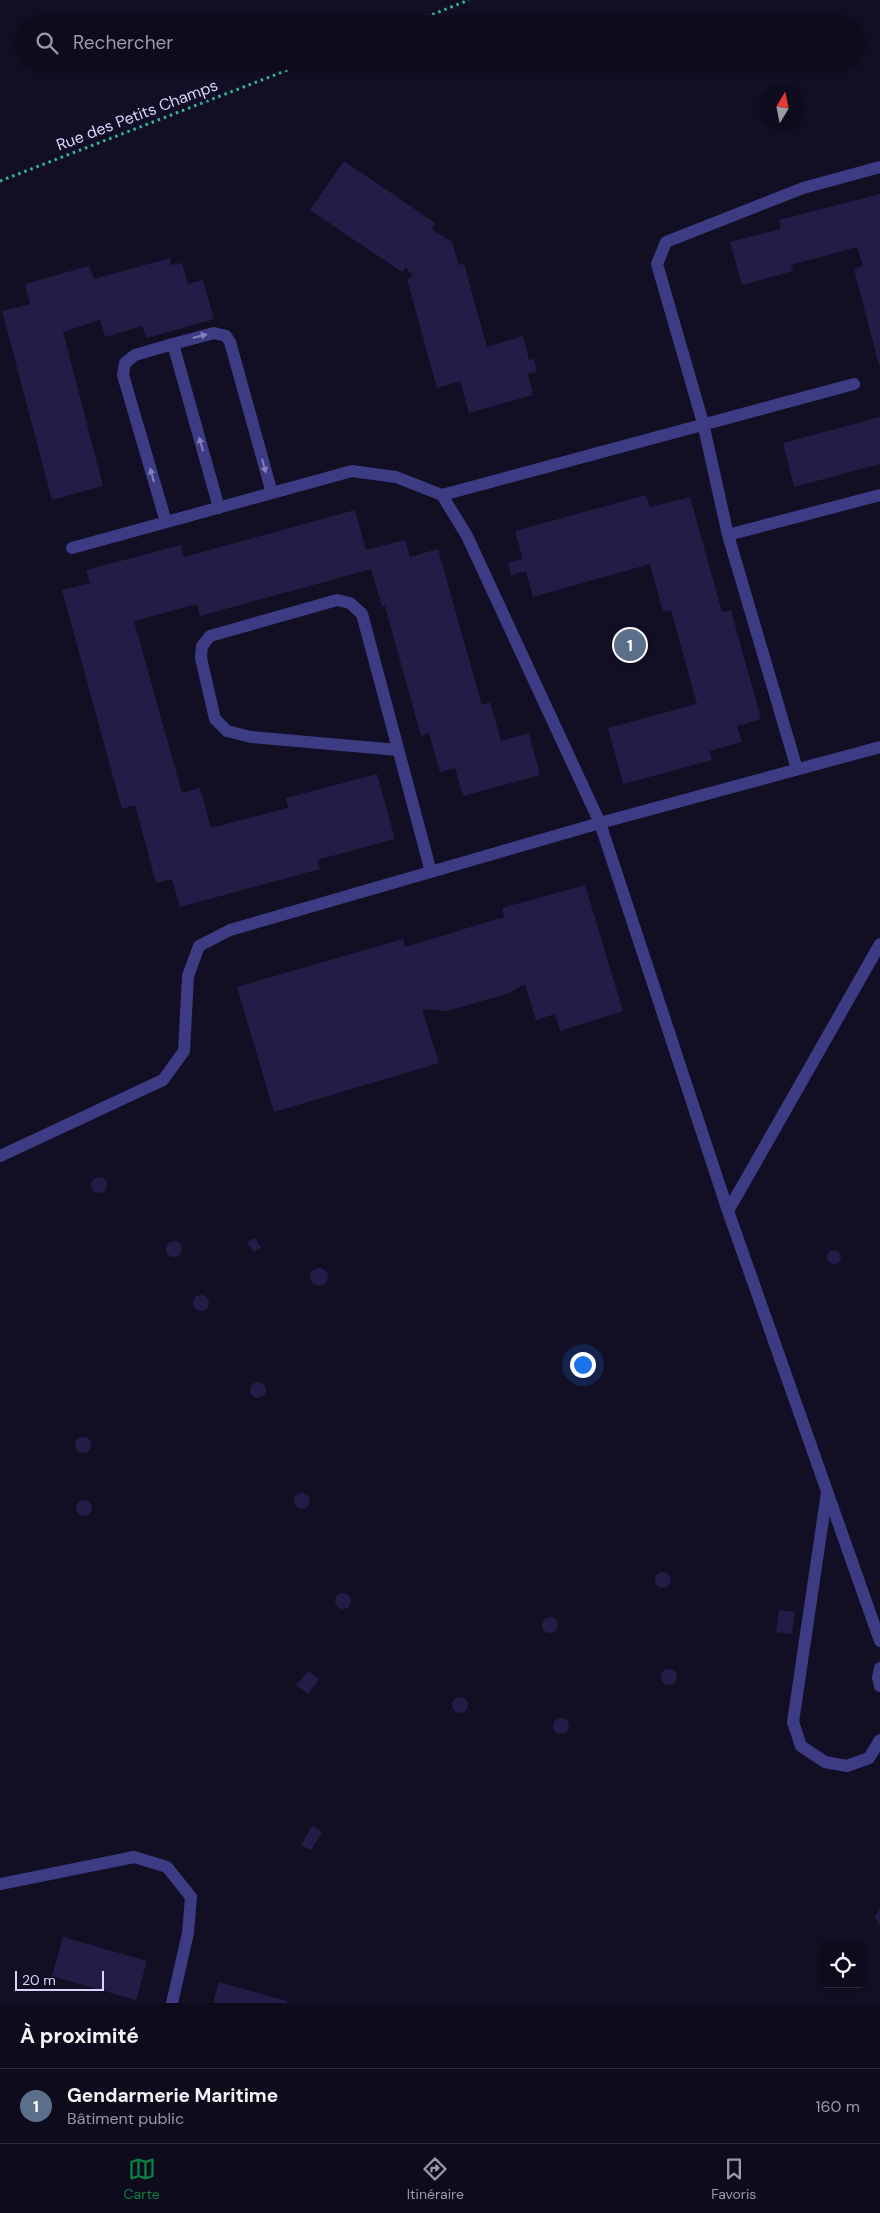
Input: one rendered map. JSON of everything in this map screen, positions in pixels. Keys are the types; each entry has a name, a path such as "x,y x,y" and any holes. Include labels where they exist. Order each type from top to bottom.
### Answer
{"street":[{"path":"797,770 728,535 703,423 657,264 666,242 803,188 880,167"},
{"path":"166,522 123,375 125,364 135,355 173,344 214,333 226,336 230,342 272,493"},
{"path":"173,344 219,508"},
{"path":"72,548 352,471 396,477 442,495 703,423 854,384"},
{"path":"442,495 466,536 600,823 728,1211 880,1641"},
{"path":"728,535 880,495"},
{"path":"398,750 251,737 227,732 215,719 201,658 202,646 210,636 337,600 350,603 362,614 431,872"},
{"path":"0,1156 163,1080 184,1051 188,976 200,946 230,930 600,823 880,747"},
{"path":"728,1211 880,944"},
{"path":"827,1490 793,1722 801,1746 825,1762 848,1766 868,1758 880,1740"},
{"path":"880,1668 878,1678 880,1686"},
{"path":"0,1884 134,1857 167,1867 191,1897 188,1933 172,2003"}],"path":[{"path":"431,15 470,0"},
{"name":"Rue des Petits Champs","path":"0,181 287,70"}],"building":[{"path":"344,161 435,223 432,229 452,242 459,265 464,264 487,347 523,336 529,360 534,359 537,372 528,374 533,395 469,413 460,381 437,388 407,279 413,277 406,267 402,272 310,210"},
{"path":"880,194 879,365 854,269 863,266 857,247 791,265 793,271 742,285 730,242 781,229 779,220"},
{"path":"170,258 171,265 182,263 188,284 203,280 214,319 147,338 142,326 105,337 100,320 63,332 103,486 52,500 2,311 30,304 25,284 89,266 94,279"},
{"path":"880,417 880,464 794,487 783,443"},
{"path":"646,495 650,507 690,497 722,612 731,610 761,719 737,726 742,742 710,751 712,760 623,784 608,728 697,704 671,610 663,612 650,564 533,597 526,571 511,575 508,563 523,559 515,531"},
{"path":"355,510 366,550 405,540 410,557 438,549 482,705 490,702 501,741 529,733 540,775 463,796 455,768 440,772 429,733 421,736 385,606 382,606 371,569 200,616 197,604 134,621 182,793 200,788 211,828 288,808 286,798 377,774 395,839 317,860 320,869 180,907 172,879 156,883 135,805 122,809 62,590 90,583 86,570 181,545 184,557"},
{"path":"585,885 623,1011 560,1031 555,1014 536,1020 525,984 506,994 447,1011 422,1009 439,1063 274,1112 237,987 403,939 405,947 504,917 502,908"},
{"path":"99,1177 105,1179 107,1185 105,1191 99,1193 93,1191 91,1185 93,1179"},
{"path":"255,1238 261,1248 253,1252 247,1242"},
{"path":"174,1241 180,1243 182,1249 180,1255 174,1257 168,1255 166,1249 168,1243"},
{"path":"831,1250 837,1250 841,1257 837,1264 831,1264 827,1260 827,1254"},
{"path":"315,1268 323,1268 328,1273 326,1284 315,1286 310,1281 310,1273"},
{"path":"201,1295 207,1297 209,1303 207,1309 201,1311 195,1309 193,1303 195,1297"},
{"path":"255,1382 261,1382 266,1387 264,1396 255,1398 250,1393 250,1387"},
{"path":"83,1437 89,1439 91,1445 89,1451 83,1453 77,1451 75,1445 77,1439"},
{"path":"302,1493 308,1495 310,1501 308,1507 302,1509 296,1507 294,1501 296,1495"},
{"path":"84,1500 92,1508 84,1516 76,1508"},
{"path":"663,1572 669,1574 671,1580 669,1586 663,1588 657,1586 655,1580 657,1574"},
{"path":"343,1593 349,1595 351,1601 349,1607 343,1609 337,1607 335,1601 337,1595"},
{"path":"779,1610 795,1612 792,1634 776,1632"},
{"path":"547,1617 553,1617 558,1622 556,1631 547,1633 542,1628 542,1622"},
{"path":"669,1669 677,1677 669,1685 661,1677"},
{"path":"308,1671 319,1679 308,1694 296,1685"},
{"path":"460,1697 466,1699 468,1705 466,1711 460,1713 454,1711 452,1705 454,1699"},
{"path":"561,1718 567,1720 569,1726 567,1732 561,1734 555,1732 553,1726 555,1720"},
{"path":"312,1826 322,1832 311,1850 301,1845"},
{"path":"880,1908 880,1926 875,1917"},
{"path":"63,1937 147,1961 136,2000 52,1976"},
{"path":"219,1982 287,2001 287,2003 213,2003"}],"place":[{"name":"Gendarmerie Maritime","path":"630,645"}]}
